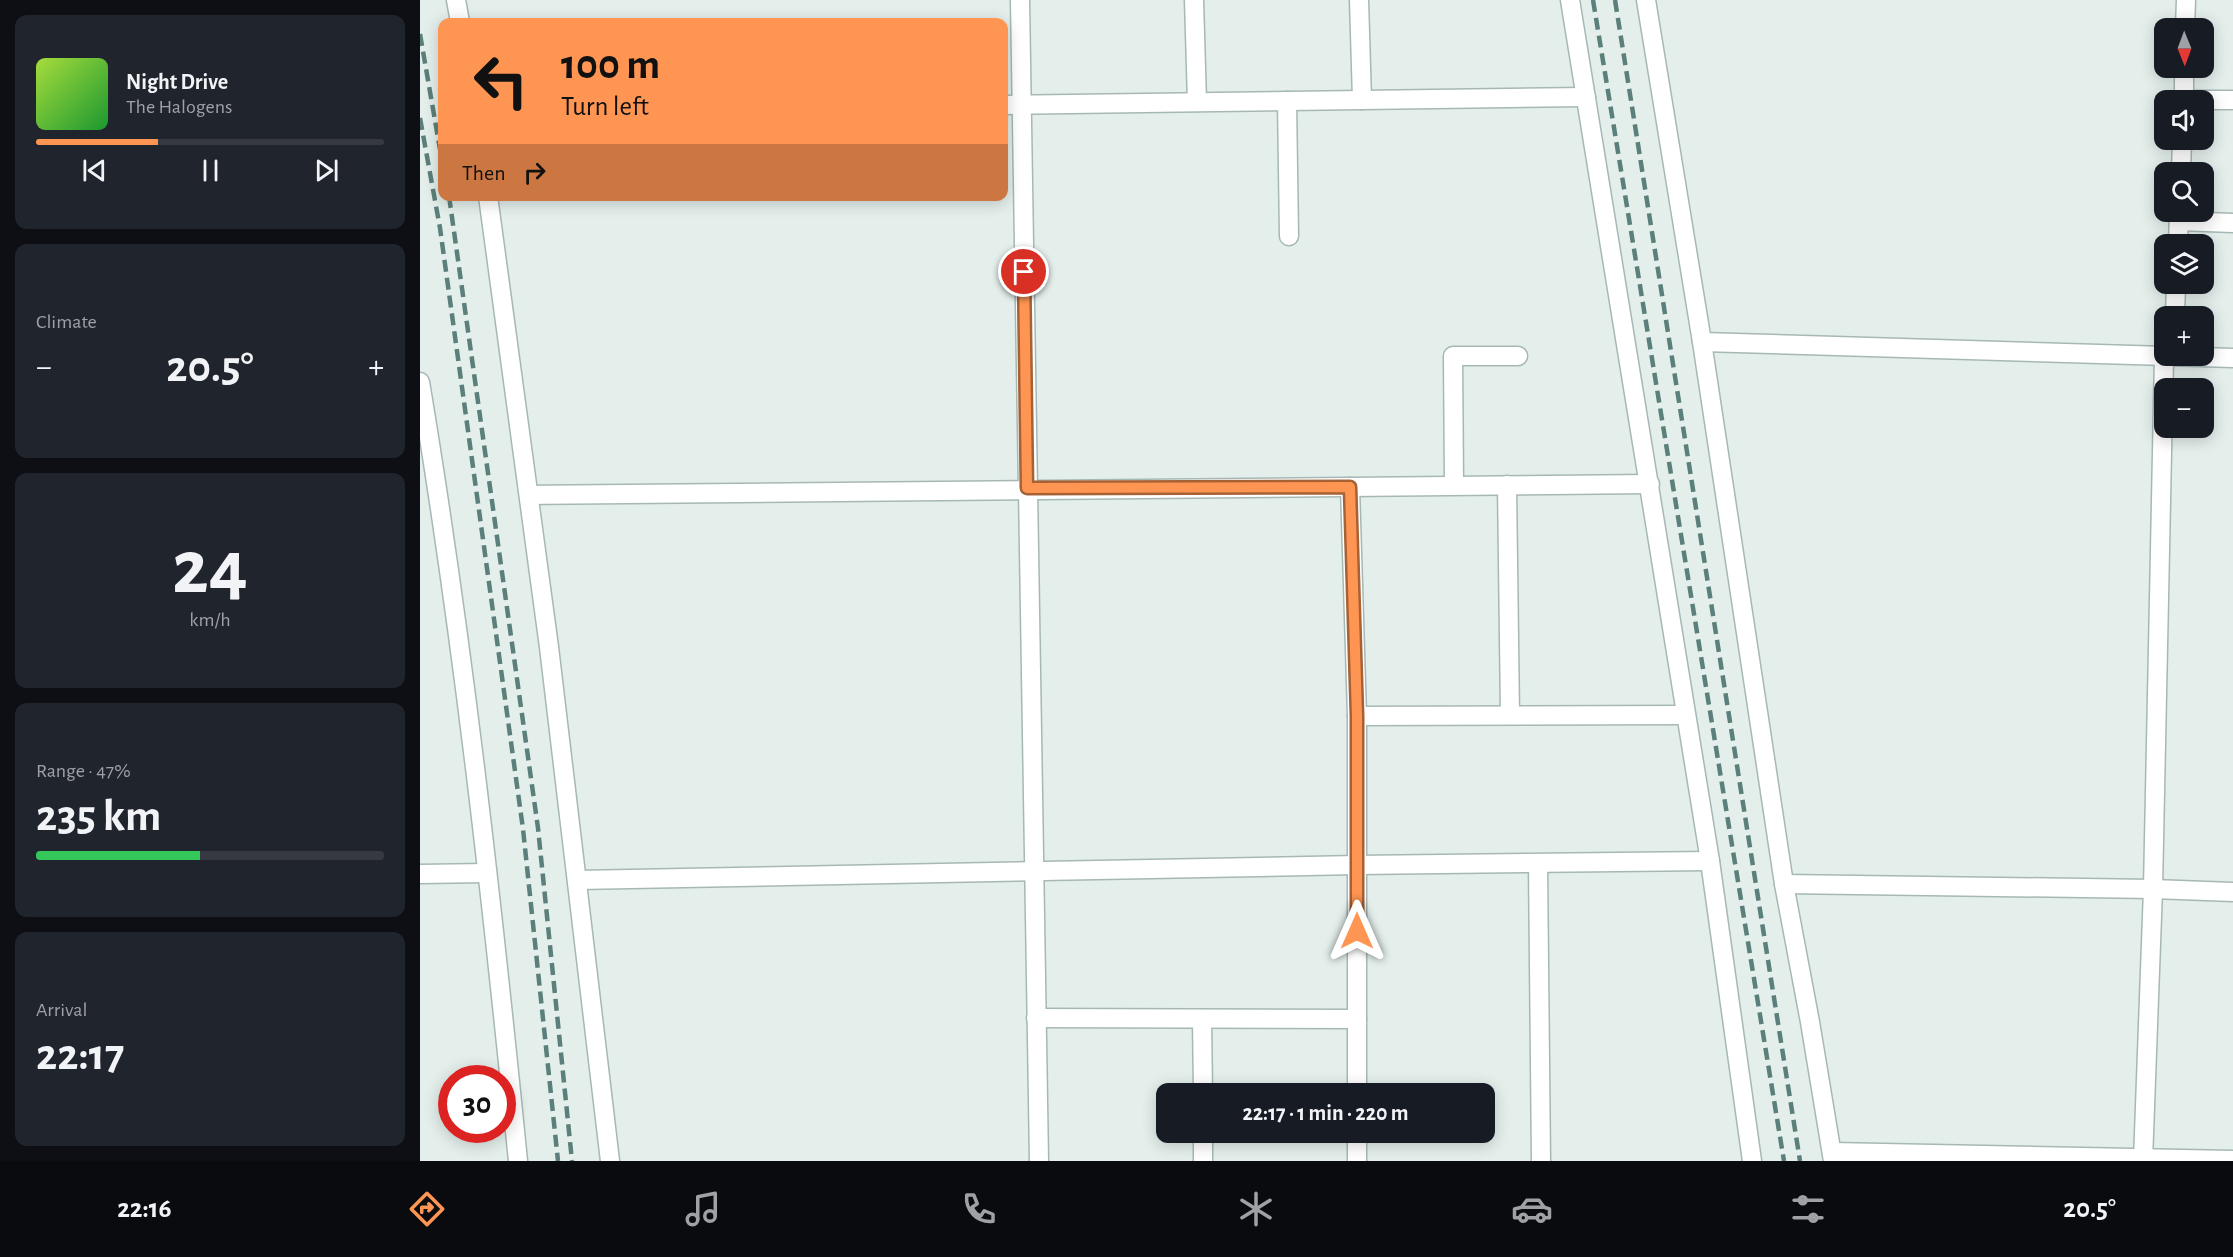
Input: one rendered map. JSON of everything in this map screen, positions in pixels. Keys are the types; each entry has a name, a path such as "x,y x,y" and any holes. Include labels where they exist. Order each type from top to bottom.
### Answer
{"street":[{"path":"456,0 459,18"},
{"path":"1020,0 1012,105 1027,488 1039,1161"},
{"path":"1194,0 1197,102"},
{"path":"1359,0 1362,100"},
{"path":"1570,0 1710,861 1752,1161"},
{"path":"1646,0 1702,342 1784,884 1832,1156 2233,1160"},
{"path":"2185,18 2186,0"},
{"path":"1012,105 1586,97"},
{"path":"2214,100 2233,100"},
{"path":"1287,101 1289,236"},
{"path":"489,201 530,495 610,1161"},
{"path":"2214,221 2233,223"},
{"path":"1702,342 2154,356"},
{"path":"1454,485 1453,356 1518,356"},
{"path":"2214,357 2233,358"},
{"path":"2143,1160 2153,889 2164,366"},
{"path":"420,382 428,490 460,651 518,1161"},
{"path":"530,495 1650,483"},
{"path":"1507,484 1510,715"},
{"path":"1350,487 1357,716 1357,1083"},
{"path":"1357,716 1686,715"},
{"path":"577,880 1357,865 1710,861"},
{"path":"1538,864 1541,1161"},
{"path":"420,874 487,873"},
{"path":"1784,884 2233,892"},
{"path":"1036,1018 1357,1018"},
{"path":"1202,1019 1203,1083"},
{"path":"1203,1143 1203,1161"},
{"path":"1357,1143 1357,1161"}],"railway":[{"path":"1593,0 1784,1161"},
{"path":"1615,0 1800,1161"},
{"path":"420,34 438,138"},
{"path":"420,118 440,228 523,829 558,1161"},
{"path":"450,201 538,828 572,1161"}],"route":[{"path":"1024,272 1027,488 1350,487 1357,716 1357,931"}]}
